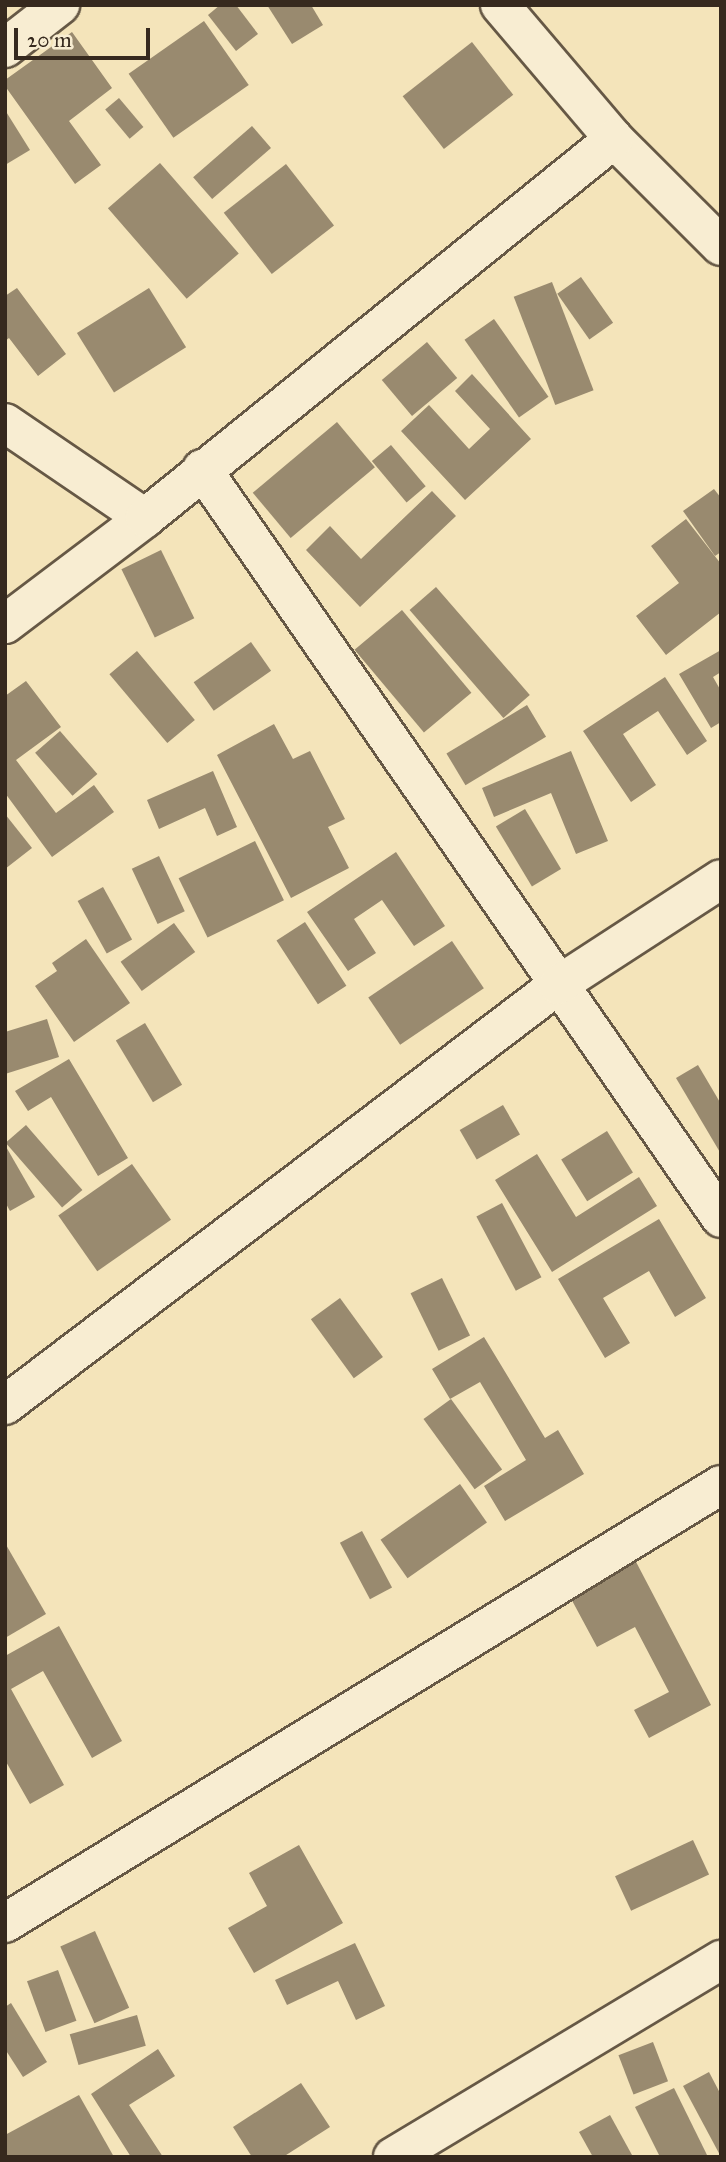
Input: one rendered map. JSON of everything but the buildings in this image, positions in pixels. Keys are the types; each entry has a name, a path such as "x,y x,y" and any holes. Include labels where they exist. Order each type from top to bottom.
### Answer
{"street":[{"path":"5,48 60,5"},
{"path":"500,5 614,139 721,246"},
{"path":"5,624 145,518 202,469 614,139"},
{"path":"5,424 145,518"},
{"path":"202,469 721,1218"},
{"path":"5,1405 558,985 721,879"},
{"path":"5,1923 721,1485"},
{"path":"393,2157 721,1960"}]}
